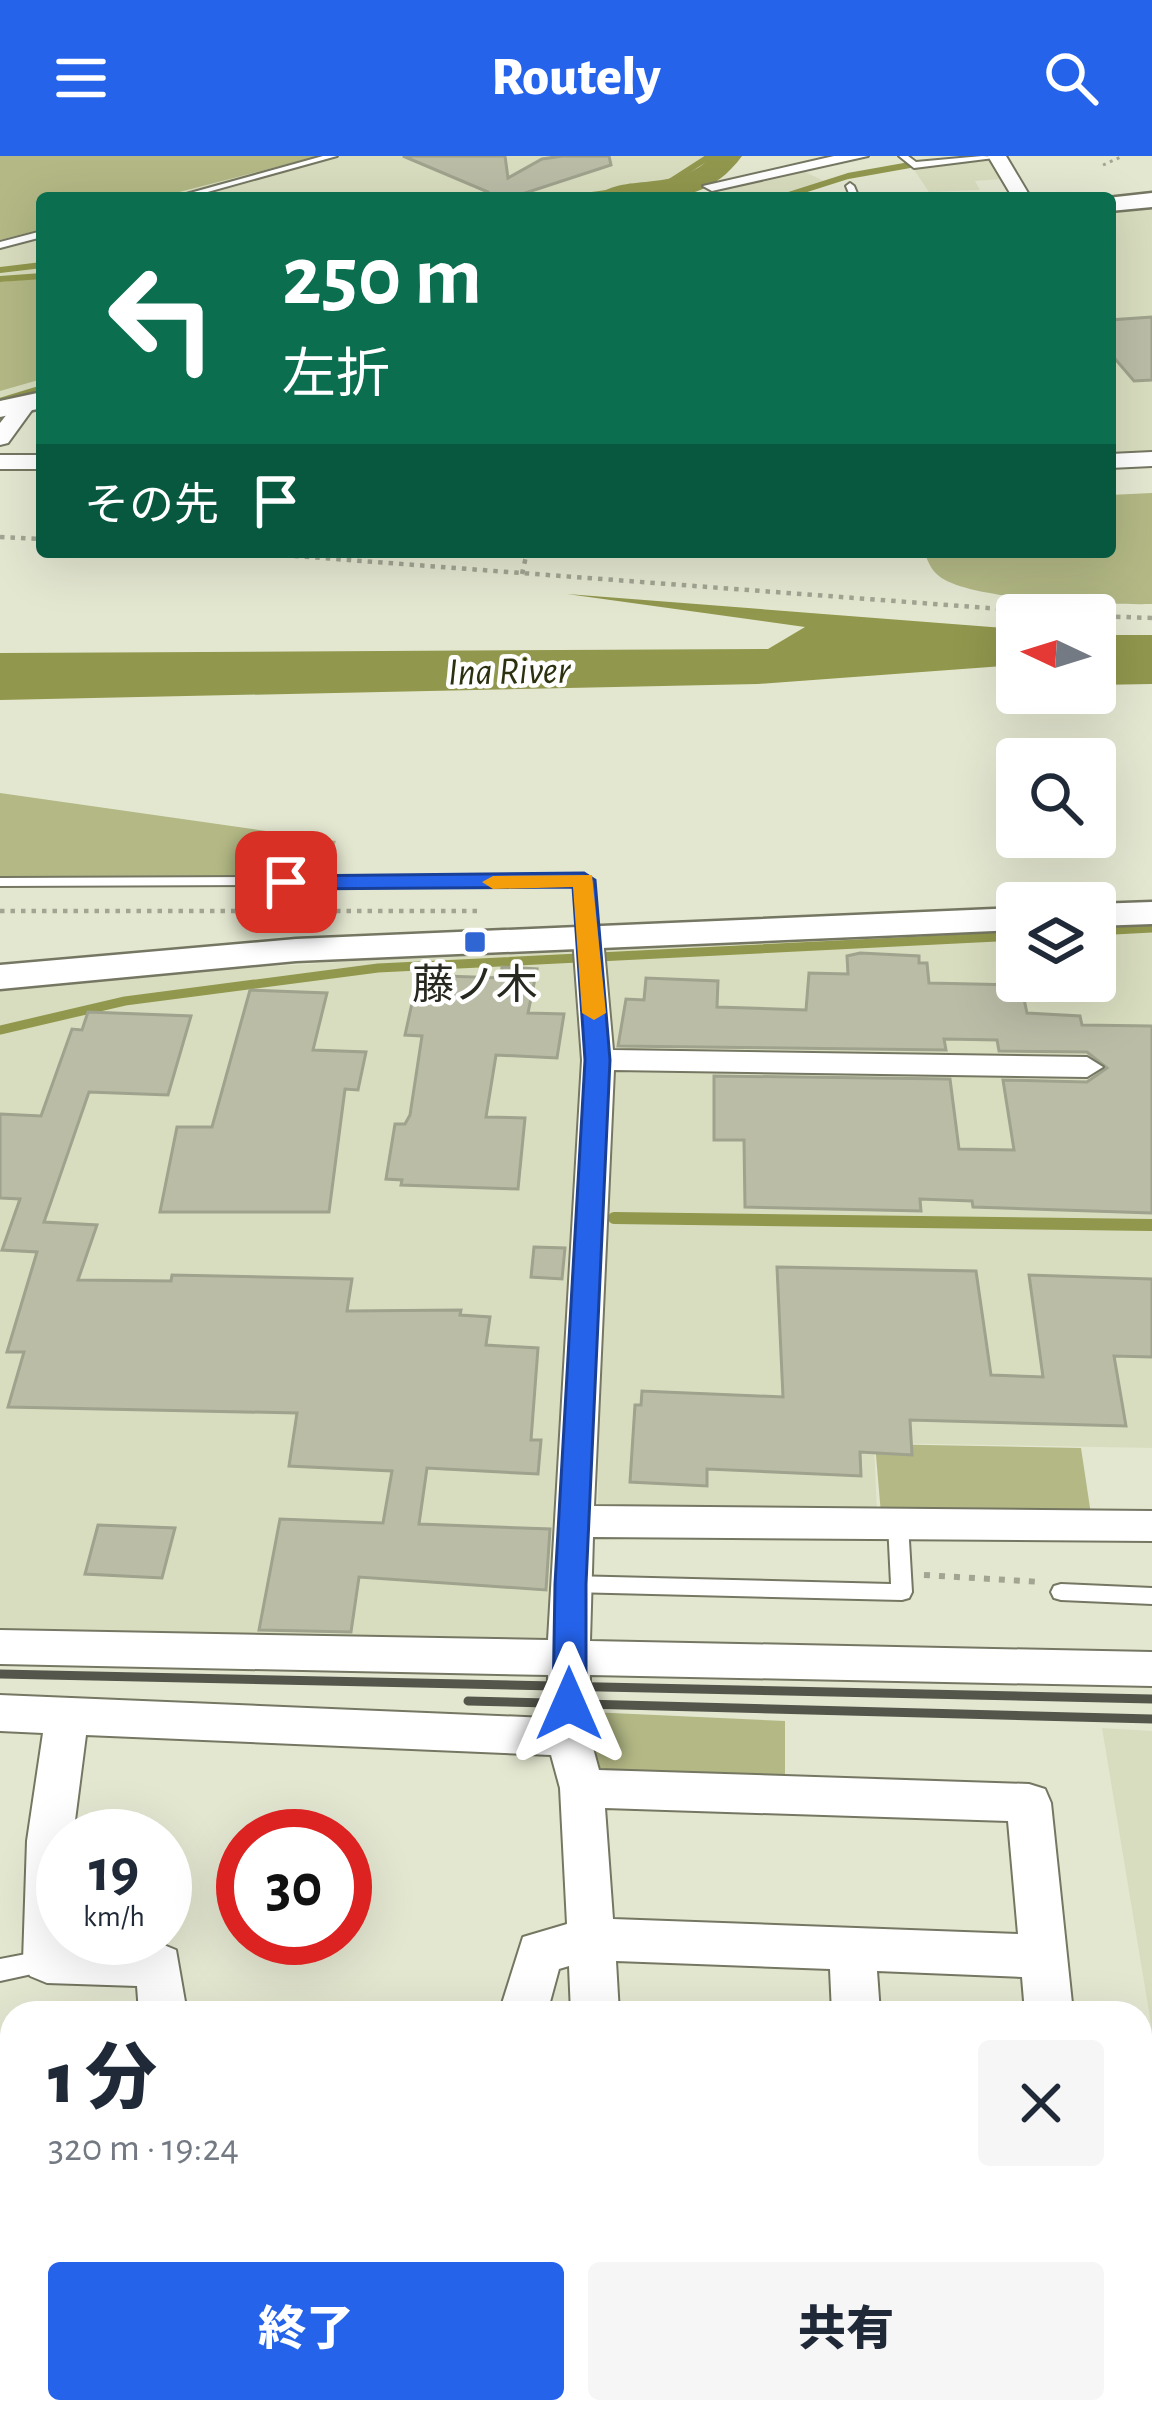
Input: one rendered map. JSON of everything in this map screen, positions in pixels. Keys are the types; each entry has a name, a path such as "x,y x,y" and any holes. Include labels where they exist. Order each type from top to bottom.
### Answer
{"street":[{"path":"702,192 740,156"},
{"path":"712,186 860,156"},
{"path":"997,157 1018,192"},
{"path":"1116,203 1152,200"},
{"path":"0,438 23,404"},
{"path":"1116,461 1152,459"},
{"path":"0,462 36,462"},
{"path":"1116,915 1152,913"},
{"path":"0,977 296,950 996,920"},
{"path":"588,938 598,1060 570,1584 568,1737 582,1788 595,2001"},
{"path":"598,1060 1087,1066"},
{"path":"574,1521 1152,1526"},
{"path":"0,1647 1152,1669"},
{"path":"0,1714 568,1737"},
{"path":"54,1809 67,1716"},
{"path":"582,1788 1029,1803 1047,2001"},
{"path":"527,2001 540,1952 593,1940 1041,1956"},
{"path":"852,1950 855,2001"},
{"path":"159,1965 162,2001"}],"lane":[{"path":"198,192 333,156"},
{"path":"903,156 914,165 997,157"},
{"path":"850,186 852,192"},
{"path":"0,245 36,236"},
{"path":"0,882 584,880 588,938"},
{"path":"570,1584 902,1592 898,1522"},
{"path":"1061,1592 1152,1596"},
{"path":"0,1970 36,1963"}],"path":[{"path":"1103,165 1124,156"},
{"path":"0,537 36,539"},
{"path":"318,558 996,609"},
{"path":"522,574 526,558"},
{"path":"1116,617 1152,618"},
{"path":"902,1574 1040,1580 1042,1591 1061,1592"}],"shaded area":[{"path":"0,156 731,156 710,182 686,192 36,192 36,394 0,403"},
{"path":"0,156 319,156 179,192 36,192 36,231 0,240"},
{"path":"992,159 1001,179 975,181 980,190 929,192 912,167"},
{"path":"801,170 826,182 794,192 721,192"},
{"path":"1152,204 1152,456 1116,458 1116,207"},
{"path":"36,279 36,381 0,391 0,282"},
{"path":"1152,493 1152,604 1116,604 1116,594 979,591 939,576 927,558 1116,558 1116,495"},
{"path":"0,793 336,841 320,884 0,879"},
{"path":"1152,924 1152,1448 874,1443 877,1514 598,1510 602,1033 597,946 996,930 996,1002 1116,1002 1116,925"},
{"path":"581,946 586,1034 558,1643 0,1640 0,984"},
{"path":"875,1444 1081,1448 1092,1521 881,1514"},
{"path":"590,1712 785,1721 785,1783 593,1776"},
{"path":"1102,1728 1152,1731 1152,2001 1147,2001"}],"water":[{"name":"Ina River","path":"567,594 996,627 996,667 758,684 0,700 0,653 768,649 805,627"},
{"path":"1116,635 1152,635 1152,684 1116,685"}],"building":[{"path":"403,156 505,156 508,178 542,159 609,156 611,165 528,192 488,192"},
{"path":"1152,317 1152,380 1134,381 1116,360 1116,320"},
{"path":"847,956 919,956 919,963 927,963 929,983 996,984 996,1002 1025,1002 1027,1013 1080,1016 1082,1025 1152,1026 1152,1213 973,1207 972,1201 920,1199 921,1211 745,1207 744,1140 714,1140 714,1076 950,1079 959,1149 1014,1150 1003,1080 1087,1082 1107,1068 1087,1052 999,1051 997,1040 944,1039 946,1050 618,1046 626,999 644,1000 646,978 718,981 717,1007 806,1010 809,973 848,974"},
{"path":"502,967 537,969 528,1013 564,1014 557,1058 496,1055 486,1117 525,1118 518,1189 401,1185 402,1180 386,1179 395,1124 405,1124 410,1115 422,1036 405,1035 416,985 444,986 446,976 501,978"},
{"path":"250,990 327,993 313,1050 366,1052 358,1090 345,1089 329,1212 160,1212 177,1127 212,1127"},
{"path":"88,1012 191,1016 168,1095 89,1092 44,1222 97,1225 78,1280 171,1281 172,1275 352,1279 347,1311 461,1310 460,1315 490,1317 486,1345 538,1348 531,1440 541,1440 538,1474 427,1468 419,1524 550,1529 546,1590 359,1577 351,1632 259,1630 280,1519 383,1523 392,1471 289,1466 297,1413 8,1407 24,1352 7,1352 37,1252 2,1250 20,1199 0,1198 0,1114 41,1116 72,1029 82,1030"},
{"path":"534,1247 565,1248 562,1279 531,1277"},
{"path":"777,1267 976,1271 991,1375 1043,1377 1029,1275 1152,1279 1152,1357 1114,1356 1126,1426 910,1420 912,1455 860,1452 861,1476 707,1469 707,1486 630,1482 635,1405 641,1405 642,1391 783,1397"},
{"path":"98,1525 175,1528 162,1578 85,1574"}],"waterway":[{"path":"614,192 665,185 710,156"},
{"path":"647,192 703,183 728,156"},
{"path":"798,192 848,176 921,163"},
{"path":"0,270 36,266"},
{"path":"0,279 36,276"},
{"path":"0,401 36,390"},
{"path":"1116,930 1152,928"},
{"path":"0,1030 125,1001 378,968 996,937"},
{"path":"614,1218 1152,1225"}],"railway":[{"path":"0,1674 1152,1699"},
{"path":"468,1701 1152,1719"}],"slow traffic":[{"path":"493,882 584,880 594,1013"}],"place":[{"name":"藤ノ木","path":"475,942"}],"route":[{"path":"286,882 584,880 598,1060 570,1584 569,1704"}]}
